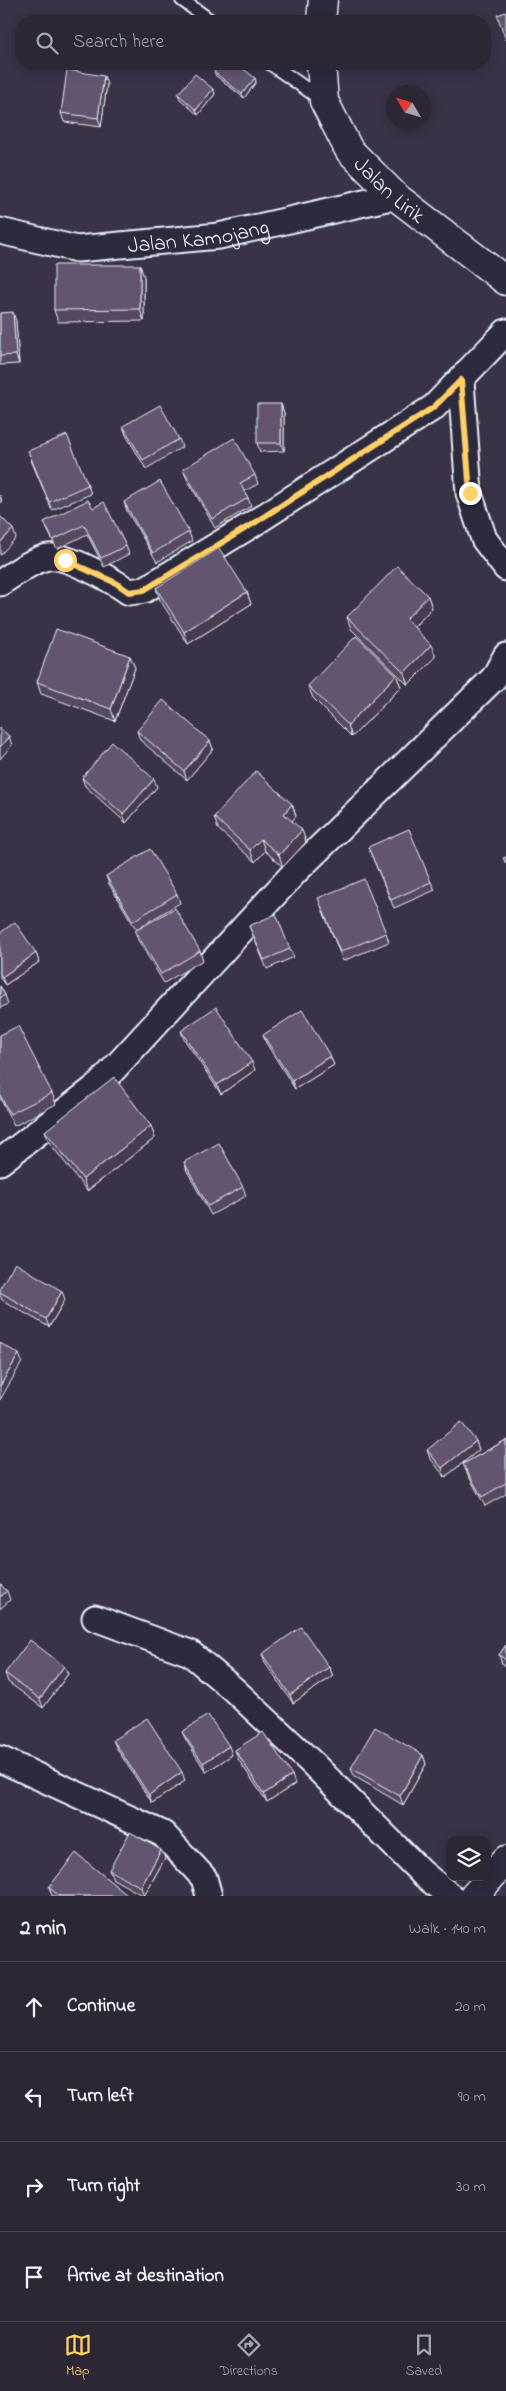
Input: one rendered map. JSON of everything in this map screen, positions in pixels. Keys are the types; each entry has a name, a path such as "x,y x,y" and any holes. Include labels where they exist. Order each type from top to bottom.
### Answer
{"main road":[{"path":"322,15 323,0"},
{"name":"Jalan Lirik","path":"321,70 324,102 349,150 395,196 506,281"},
{"path":"474,1896 506,1860"}],"street":[{"name":"Jalan Kamojang","path":"0,231 77,249 219,236 395,196"},
{"path":"0,583 39,560 50,556 65,560 116,583 129,592 144,590 251,525 434,407 506,332"},
{"path":"461,380 470,493 484,539 506,568"},
{"path":"0,1162 100,1084 296,871 494,678 506,656"},
{"path":"95,1618 190,1653 240,1696 313,1764 422,1873 450,1896"},
{"path":"0,1759 163,1834 204,1878 210,1896"}],"lane":[{"path":"182,0 203,15"},
{"path":"279,70 324,102"}],"building":[{"path":"506,12 506,40 497,15"},
{"path":"67,70 104,76 98,118 61,113"},
{"path":"216,70 245,70 255,78 242,94 214,72"},
{"path":"195,74 213,89 196,110 178,94"},
{"path":"54,265 140,265 140,309 54,310"},
{"path":"13,312 16,355 0,356 0,313"},
{"path":"257,404 281,404 281,443 257,443"},
{"path":"160,405 179,439 143,460 123,426"},
{"path":"67,435 88,485 49,502 28,451"},
{"path":"234,438 255,475 240,483 248,498 212,519 183,469"},
{"path":"160,481 189,532 153,553 124,502"},
{"path":"88,500 93,508 104,502 126,546 101,558 84,525 53,540 44,522"},
{"path":"0,516 13,529 0,543"},
{"path":"219,548 247,592 184,632 156,588"},
{"path":"397,566 428,596 406,619 431,645 404,673 347,617"},
{"path":"56,629 130,656 111,709 37,682"},
{"path":"356,636 396,675 348,725 308,686"},
{"path":"163,700 210,741 184,771 137,731"},
{"path":"0,728 9,736 0,747"},
{"path":"112,742 154,779 123,814 82,778"},
{"path":"256,771 292,804 284,814 302,830 279,855 261,839 250,850 214,817"},
{"path":"409,829 431,882 391,900 368,847"},
{"path":"150,849 177,894 133,921 106,876"},
{"path":"364,879 386,933 340,952 318,898"},
{"path":"175,908 200,951 161,974 135,931"},
{"path":"276,914 290,949 264,960 249,926"},
{"path":"15,922 36,953 2,977 0,974 0,933"},
{"path":"0,986 5,995 0,998"},
{"path":"216,1007 252,1062 217,1085 181,1031"},
{"path":"302,1010 330,1056 292,1081 263,1035"},
{"path":"18,1026 52,1093 10,1114 0,1095 0,1035"},
{"path":"114,1077 151,1126 83,1179 45,1131"},
{"path":"219,1143 243,1187 208,1206 184,1162"},
{"path":"15,1263 62,1291 46,1319 0,1292 0,1288"},
{"path":"0,1343 19,1354 0,1386"},
{"path":"461,1422 476,1441 442,1468 427,1450"},
{"path":"506,1440 506,1483 482,1497 463,1464"},
{"path":"0,1584 7,1591 0,1597"},
{"path":"301,1627 329,1667 290,1695 262,1654"},
{"path":"30,1640 64,1666 40,1699 5,1673"},
{"path":"506,1645 506,1660 499,1655"},
{"path":"208,1715 229,1746 203,1763 182,1732"},
{"path":"147,1718 182,1772 149,1795 113,1740"},
{"path":"375,1727 423,1755 400,1796 351,1768"},
{"path":"263,1732 292,1775 264,1794 235,1750"},
{"path":"130,1832 161,1850 141,1887 109,1870"},
{"path":"76,1853 127,1895 59,1896 49,1887"}],"route":[{"path":"65,560 116,583 129,592 144,590 251,525 434,407 461,380 470,493"}]}
